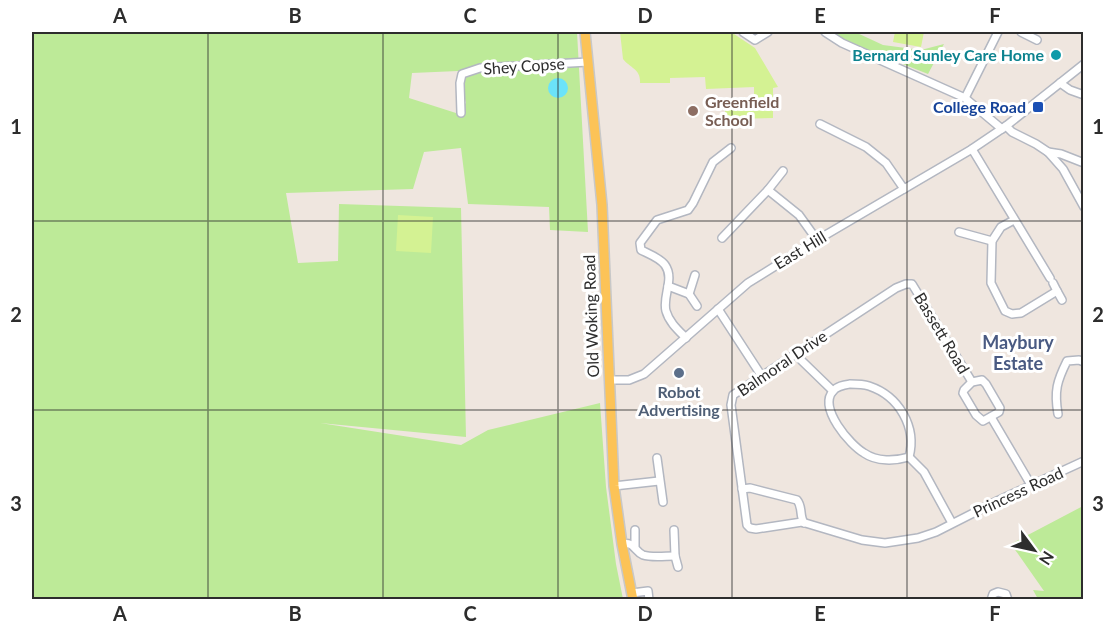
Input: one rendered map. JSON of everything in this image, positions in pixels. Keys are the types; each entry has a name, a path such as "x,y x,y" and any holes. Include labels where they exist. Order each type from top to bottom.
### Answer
{"main road":[{"name":"Old Woking Road","path":"585,32 602,204 614,486 632,596"}],"street":[{"path":"743,32 755,40 768,32"},
{"path":"825,32 842,43 965,98 1004,127 1048,152 1063,169 1083,207"},
{"path":"965,98 998,32"},
{"path":"1022,32 1037,40"},
{"name":"Shey Copse","path":"461,112 462,74 480,68 588,62"},
{"path":"1004,127 1083,64"},
{"path":"1060,83 1083,95"},
{"path":"820,124 866,147 886,162 904,189"},
{"name":"East Hill","path":"609,380 630,380 644,374 748,283 1004,127"},
{"path":"686,338 672,323 665,309 665,297 669,286 667,268 660,260 639,247 642,239 657,220 688,210 713,162 731,148"},
{"path":"972,148 1014,220 1033,247 1062,300"},
{"path":"1048,152 1061,154 1083,164"},
{"path":"722,238 783,171"},
{"path":"768,190 799,215 817,240"},
{"path":"1014,220 1001,227 992,241 991,283 1005,311 1012,314 1021,313 1057,291"},
{"path":"959,232 992,241"},
{"path":"688,294 695,275"},
{"name":"Balmoral Drive","path":"912,284 896,288 733,395 731,400 747,525 750,528 804,523 862,540 885,543 918,538 952,523"},
{"name":"Bassett Road","path":"912,284 972,382"},
{"path":"669,286 688,294 697,306"},
{"path":"718,309 762,375"},
{"path":"796,352 832,391"},
{"path":"1058,414 1055,395 1063,369 1067,361 1083,362"},
{"name":"Bassett Road","path":"982,380 1000,408 999,412 983,421 980,420 963,393 972,382 982,380"},
{"path":"832,391 850,384 869,386 900,408 912,439 909,457"},
{"path":"832,391 831,410 839,429 849,442 865,454 883,460 909,457"},
{"name":"Bassett Road","path":"990,417 1030,485"},
{"path":"909,457 924,472 952,523"},
{"path":"657,458 663,502"},
{"name":"Princess Road","path":"952,523 1083,461"},
{"path":"614,486 659,482"},
{"path":"742,489 750,488 797,500 801,506 804,523"},
{"path":"635,530 635,546 639,552 646,556 675,555"},
{"path":"674,530 678,567"},
{"path":"622,544 635,546"},
{"path":"632,596 648,591 649,600"},
{"path":"991,600 993,594 998,591 1006,594 1008,600"}],"green space":[{"path":"32,32 577,32 588,232 550,230 549,207 468,204 461,148 424,152 413,189 286,193 298,263 338,261 339,204 461,208 466,437 320,423 461,445 488,430 600,403 606,487 623,599 32,599","holes":["458,71 466,103 456,113 409,98 412,73"]},
{"path":"620,32 731,32 755,48 778,87 773,88 773,118 725,119 725,100 754,99 754,87 706,89 705,77 670,78 670,83 640,83 637,72 623,59"},
{"path":"836,32 855,32 883,45 921,50 944,44 928,74 835,37"},
{"path":"895,32 924,32 921,47 893,42"},
{"path":"398,215 433,217 431,253 396,251"},
{"path":"1083,506 1083,599 1038,599 1033,590 1044,591 1011,544"}],"water":[{"path":"554,78 562,78 568,84 568,92 562,98 554,98 548,92 548,84"}],"place":[{"name":"Bernard Sunley Care Home","path":"1056,55"},
{"name":"College Road","path":"1038,107"},
{"name":"Greenfield School","path":"693,111"},
{"name":"Robot Advertising","path":"679,373"}],"district":[{"name":"Maybury Estate","path":"1018,353"}]}
